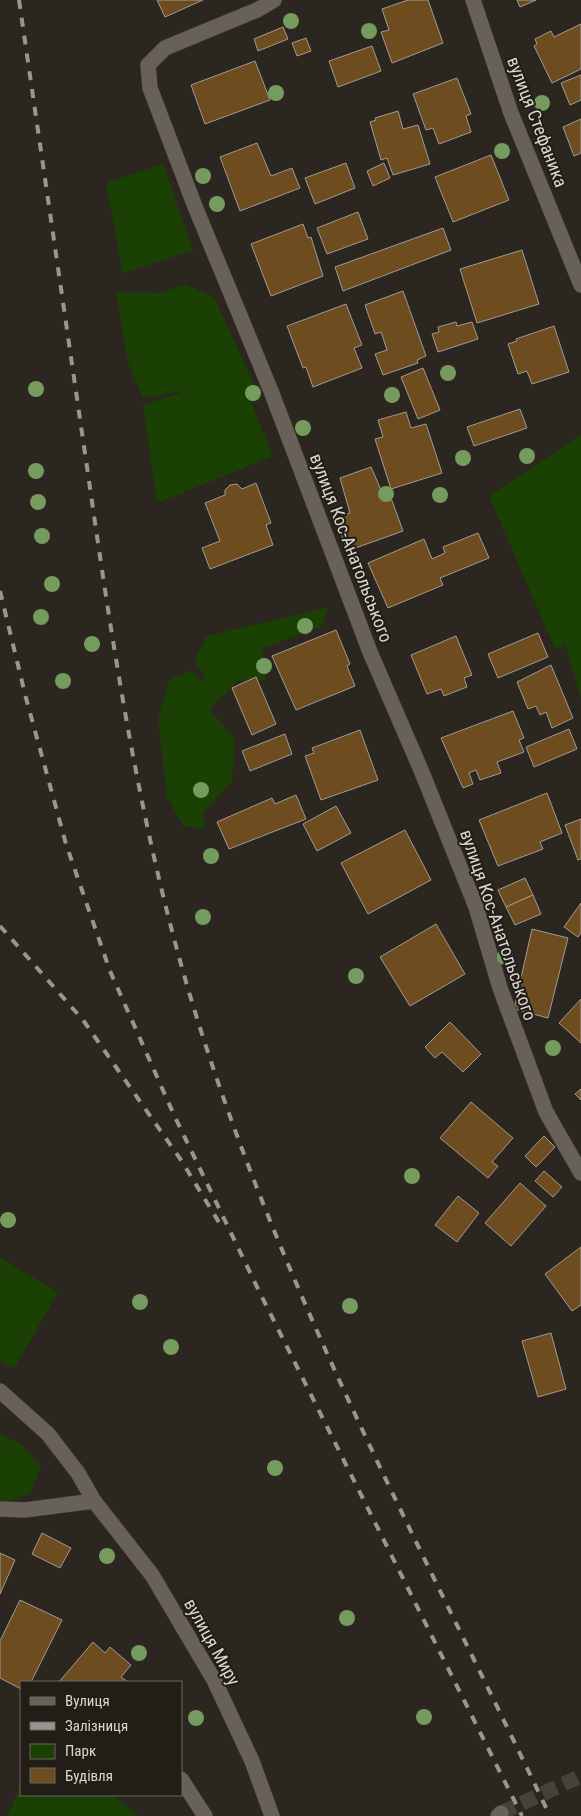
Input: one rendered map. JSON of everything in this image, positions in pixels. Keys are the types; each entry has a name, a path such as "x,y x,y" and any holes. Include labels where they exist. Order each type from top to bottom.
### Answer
{"street":[{"name":"вулиця Кос-Анатольського","path":"274,0 257,10 165,48 148,64 150,88 194,204 317,509 370,652 421,770 476,907 500,988 546,1112 581,1173"},
{"name":"вулиця Стефаника","path":"473,0 511,113 581,285"},
{"name":"вулиця Миру","path":"0,1391 48,1434 78,1473 94,1501 152,1575 214,1680 252,1761 272,1816"},
{"path":"0,1509 25,1510 94,1501"},
{"path":"182,1781 205,1816"}],"green space":[{"path":"163,164 193,250 123,273 106,183"},
{"path":"184,284 214,297 261,400 251,402 273,456 157,503 143,405 181,393 176,392 143,398 128,363 116,292 161,293"},
{"path":"581,435 581,698 565,644 555,649 489,496"},
{"path":"329,607 321,627 262,648 266,680 239,680 209,709 235,739 232,781 203,813 205,829 183,826 167,797 158,718 170,678 191,671 206,683 204,674 194,661 207,636"},
{"path":"0,1258 58,1292 14,1369 0,1361"},
{"path":"0,1435 21,1444 41,1466 30,1494 0,1503"},
{"path":"20,1787 20,1796 113,1796 138,1816 8,1816"}],"building":[{"path":"157,0 203,0 165,17"},
{"path":"408,0 428,0 443,43 392,63 381,32 389,30 382,9"},
{"path":"517,0 536,0 520,7"},
{"path":"581,24 581,69 552,83 534,46 537,44 535,39 551,31 554,37"},
{"path":"283,27 288,39 258,51 254,39"},
{"path":"306,38 311,51 297,56 292,43"},
{"path":"372,46 381,71 338,87 329,61"},
{"path":"255,61 270,100 205,124 191,85"},
{"path":"581,75 581,100 570,105 561,83"},
{"path":"457,78 471,114 466,116 471,132 439,144 433,128 426,130 413,94"},
{"path":"398,111 403,129 418,125 430,164 393,175 387,158 381,160 370,122 376,120 375,118"},
{"path":"581,119 581,153 574,156 563,127"},
{"path":"257,143 271,176 292,168 300,188 240,211 220,157"},
{"path":"491,155 509,200 453,222 435,177"},
{"path":"346,163 355,188 315,204 305,178"},
{"path":"384,163 390,178 373,186 367,171"},
{"path":"358,212 368,239 327,254 317,228"},
{"path":"303,224 308,238 311,237 323,276 271,296 251,244"},
{"path":"443,228 451,250 343,291 335,267"},
{"path":"522,250 539,304 477,323 460,269"},
{"path":"403,291 426,356 417,360 418,363 383,375 375,354 387,350 381,332 375,334 365,305"},
{"path":"346,304 362,345 354,348 362,368 313,387 306,367 303,368 287,326"},
{"path":"456,322 457,326 472,322 478,339 438,352 432,334 439,332 438,327"},
{"path":"554,326 569,372 532,384 527,371 518,374 508,344 517,341 516,339"},
{"path":"423,368 440,410 418,419 401,377"},
{"path":"520,409 527,428 474,446 467,427"},
{"path":"406,412 411,428 426,424 442,473 391,489 375,439 383,437 378,420"},
{"path":"371,467 385,499 391,498 403,531 347,551 336,518 350,513 340,478"},
{"path":"256,483 271,523 266,525 273,545 210,569 202,548 220,541 205,503 225,495 225,490 230,485 237,484 242,489"},
{"path":"478,533 489,558 440,578 443,585 388,608 368,563 424,539 432,559 445,553 443,547"},
{"path":"336,630 350,664 347,666 355,686 296,710 272,656"},
{"path":"538,633 548,657 498,678 488,654"},
{"path":"456,636 472,675 464,678 467,687 444,696 441,689 427,694 411,655"},
{"path":"551,665 573,718 552,728 546,712 540,715 536,706 528,709 517,682"},
{"path":"256,677 276,724 252,735 232,688"},
{"path":"513,711 524,738 519,740 524,752 497,762 501,773 480,780 476,770 469,773 473,784 463,788 441,738"},
{"path":"569,729 577,749 534,767 526,747"},
{"path":"360,730 378,780 321,800 305,756 314,753 312,748"},
{"path":"285,734 292,754 250,771 242,751"},
{"path":"547,793 562,833 540,842 543,849 498,866 479,820"},
{"path":"296,795 306,819 229,849 217,822 272,798 275,804"},
{"path":"336,806 351,833 317,851 303,824"},
{"path":"581,819 581,859 578,860 565,825"},
{"path":"405,830 431,880 368,914 341,863"},
{"path":"525,878 533,895 506,907 498,890"},
{"path":"533,895 541,914 515,925 506,907"},
{"path":"581,903 581,933 578,937 564,927"},
{"path":"436,924 465,974 410,1006 380,957"},
{"path":"532,929 568,938 548,1018 514,1009"},
{"path":"581,999 581,1043 559,1023"},
{"path":"450,1022 481,1054 463,1072 442,1052 435,1058 425,1047"},
{"path":"581,1089 581,1100 575,1094"},
{"path":"471,1102 513,1138 492,1162 498,1166 488,1178 440,1138"},
{"path":"544,1136 555,1147 536,1167 525,1156"},
{"path":"544,1171 562,1187 553,1197 535,1181"},
{"path":"520,1183 546,1206 511,1246 485,1223"},
{"path":"458,1196 479,1213 457,1242 435,1225"},
{"path":"581,1247 581,1305 572,1311 545,1274"},
{"path":"551,1333 566,1389 538,1397 522,1341"},
{"path":"42,1533 71,1548 60,1568 32,1554"},
{"path":"0,1553 15,1560 0,1594"},
{"path":"20,1600 62,1620 32,1681 20,1681 20,1688 0,1678 0,1641"},
{"path":"93,1642 105,1653 110,1647 131,1665 121,1677 127,1681 60,1681"}],"tunnel":[{"path":"501,1813 581,1776"}],"railway":[{"path":"19,0 97,539 129,735 156,864 189,992 224,1099 264,1205 307,1308 353,1411 550,1816"},
{"path":"0,591 26,698 66,844 110,971 174,1115 258,1289 522,1816"},
{"path":"0,926 83,1020 181,1160 220,1224"}]}
